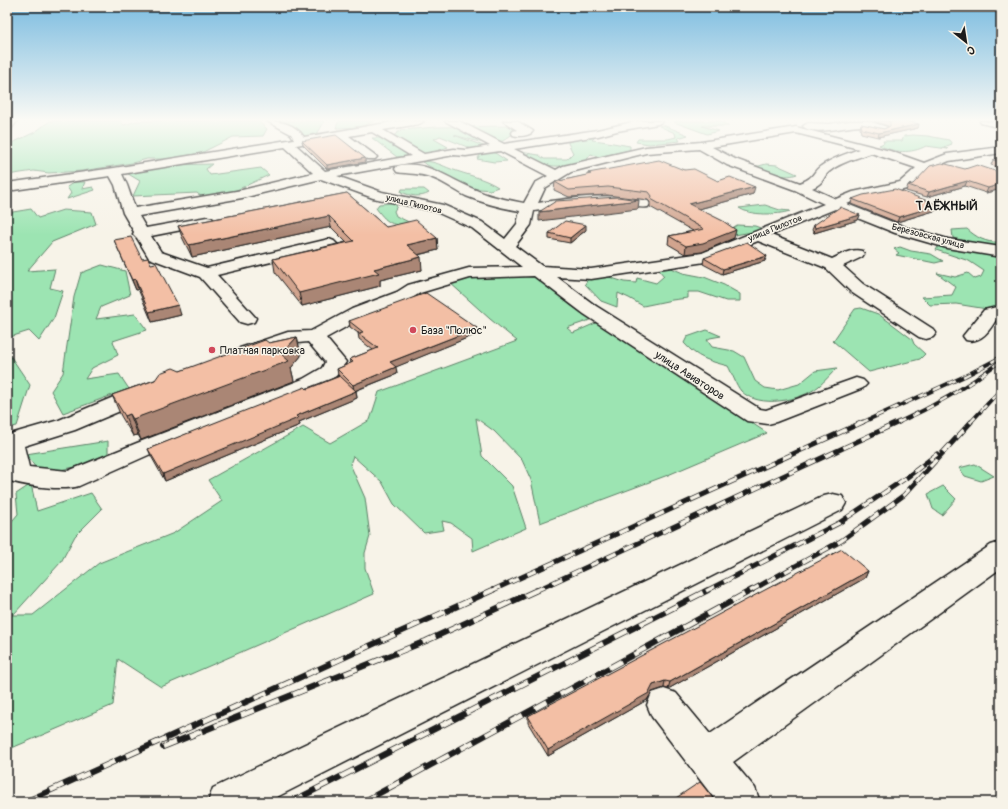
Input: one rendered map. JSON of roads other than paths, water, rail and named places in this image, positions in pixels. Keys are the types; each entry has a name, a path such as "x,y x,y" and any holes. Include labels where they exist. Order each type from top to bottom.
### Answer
{"street":[{"path":"7,188 193,159"},
{"path":"248,159 251,162"},
{"name":"улица Пилотов","path":"305,159 322,174 378,195 438,208 477,225 539,271"},
{"path":"130,213 186,202 210,200 242,194 322,174 418,159"},
{"path":"525,159 556,175"},
{"path":"507,247 524,225 528,208 540,186 567,169 610,159"},
{"path":"662,159 666,161"},
{"name":"Берёзовская улица","path":"726,159 900,230 947,243 1001,252"},
{"path":"800,188 813,183 818,179 824,168 844,159"},
{"path":"902,159 924,167"},
{"name":"улица Пилотов","path":"314,337 358,313 403,296 414,289 469,273 539,271 591,274 705,257 835,203 858,195 888,190 905,185 924,167 946,159"},
{"path":"956,159 976,165"},
{"path":"341,181 385,170 406,168 422,170 437,175 471,193 505,204 528,208 572,202 619,200 643,204"},
{"path":"114,172 121,185 130,213 155,255 206,273 247,318"},
{"path":"438,208 458,201 471,193"},
{"path":"344,198 378,195"},
{"path":"438,208 470,208 505,204"},
{"path":"144,237 219,219"},
{"path":"757,235 832,265 857,288 926,333"},
{"path":"206,273 329,244"},
{"path":"832,265 856,254"},
{"name":"улица Авиаторов","path":"539,271 590,310 755,416 768,417 856,384"},
{"path":"973,336 990,314 1001,311"},
{"path":"164,385 68,425 9,442 18,475 70,480 145,448 310,383 329,372 336,362 314,337 300,336 286,337 228,360"},
{"path":"227,802 833,503"},
{"path":"706,759 1001,553"},
{"path":"664,705 741,802"}],"railway":[{"path":"861,423 965,376 1001,357"},
{"path":"897,423 949,396 998,363"},
{"path":"970,423 1001,389"},
{"path":"491,591 863,422"},
{"path":"535,591 899,422"},
{"path":"750,591 841,541 904,495 971,422"},
{"path":"706,591 839,523 906,478 937,454"},
{"path":"25,802 493,590"},
{"path":"163,747 426,641 537,590"},
{"path":"291,802 708,590"},
{"path":"363,802 752,590"}],"place":[{"name":"База \"Полюс\"","path":"413,330"},
{"name":"Платная парковка","path":"212,350"}],"district":[{"name":"ТАЁЖНЫЙ","path":"947,205"}]}
